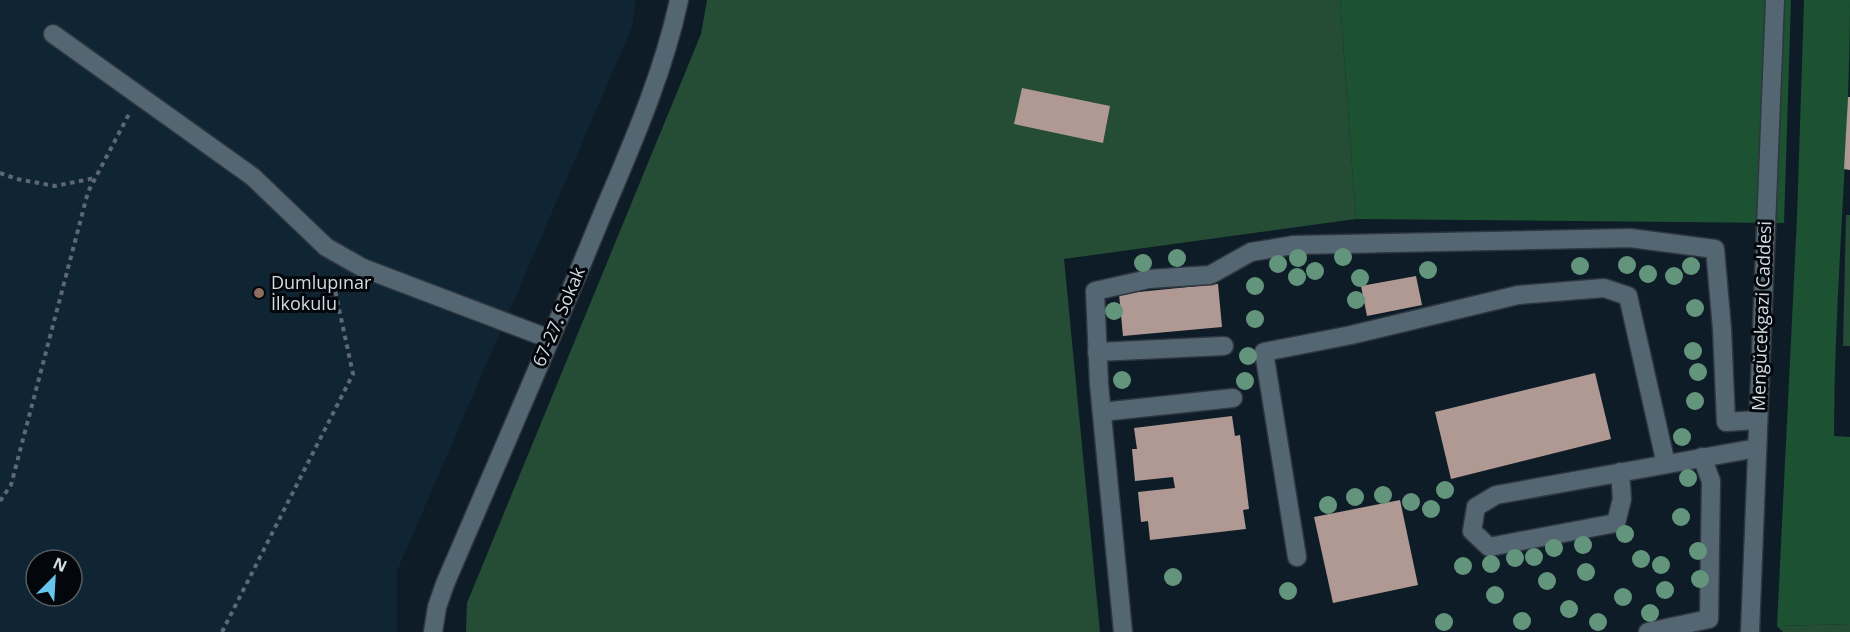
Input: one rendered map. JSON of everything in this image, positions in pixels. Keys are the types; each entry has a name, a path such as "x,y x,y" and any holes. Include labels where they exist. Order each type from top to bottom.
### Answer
{"street":[{"name":"67-27. Sokak","path":"433,632 437,607 445,584 650,100 672,33 679,0"},
{"name":"Mengücekgazi Caddesi","path":"1750,632 1775,0"},
{"path":"54,34 253,177 326,247 363,268 550,339"},
{"path":"1123,632 1097,352 1095,291 1149,279 1210,275 1251,252 1294,245 1630,238 1715,249 1722,328 1726,422 1758,420"},
{"path":"1297,557 1264,352 1351,335 1518,295 1605,288 1628,296 1666,464"},
{"path":"1097,352 1224,345"},
{"path":"1102,412 1233,398"},
{"path":"1620,472 1622,499 1616,523 1489,547 1472,531 1476,507 1496,495 1620,472 1666,464 1702,457 1757,448"},
{"path":"1648,632 1709,618 1711,481 1702,457"}],"path":[{"path":"0,501 11,485 88,192 139,95"},
{"path":"0,173 17,179 55,186 96,178"},
{"path":"222,632 353,374 326,247"}],"shaded area":[{"name":"Dumlupınar İlkokulu","path":"0,0 636,0 632,27 397,571 397,632 0,632"}],"green space":[{"path":"707,0 1340,0 1356,219 1064,259 1100,632 466,632 467,603 701,34"},
{"path":"1340,0 1791,0 1784,223 1356,219"},
{"path":"1804,0 1850,0 1848,109 1834,436 1850,437 1850,624 1777,626 1797,218"},
{"path":"1846,215 1850,215 1850,346 1843,346"},
{"path":"1850,624 1850,632 1783,632 1777,626"}],"building":[{"path":"1022,88 1110,106 1103,143 1014,124"},
{"path":"1848,97 1850,97 1850,170 1844,169"},
{"path":"1416,276 1422,305 1367,316 1361,286"},
{"path":"1218,284 1222,327 1123,336 1119,294"},
{"path":"1595,373 1611,439 1451,479 1435,412"},
{"path":"1232,416 1235,436 1240,435 1249,509 1243,510 1246,529 1150,540 1148,521 1141,522 1138,492 1175,488 1173,477 1135,481 1132,449 1137,449 1134,428"},
{"path":"1400,500 1418,585 1333,603 1314,517"}],"place":[{"name":"Dumlupınar İlkokulu","path":"259,293"}]}
